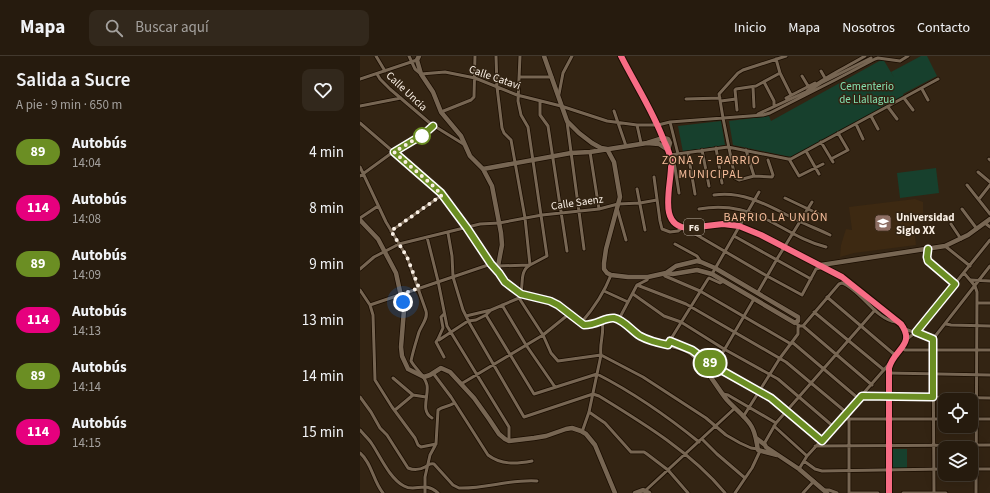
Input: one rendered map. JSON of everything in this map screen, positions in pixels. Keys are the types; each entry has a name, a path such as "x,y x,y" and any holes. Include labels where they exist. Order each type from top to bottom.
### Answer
{"highway":[{"name":"F6","path":"621,56 653,114 667,149 671,167 668,214 674,224 685,228 723,224 739,226 761,235 842,277 898,322 905,330 907,339"},
{"path":"832,271 831,266 833,264"},
{"path":"889,493 890,397 886,372 890,362 902,348 907,339"}],"street":[{"path":"376,56 385,71"},
{"path":"409,56 415,69 421,74 433,92 442,112 461,136 470,156 483,169 492,186 502,245 498,266 499,273"},
{"path":"442,112 473,98 475,94 475,56"},
{"path":"496,56 497,87 502,128 504,133 511,140 525,218 529,265"},
{"path":"520,56 517,95 521,115 528,127 547,256 529,265 523,272 520,296"},
{"path":"544,56 567,121 584,249"},
{"path":"558,96 563,73 572,56"},
{"path":"768,160 773,175 772,177 754,176 739,180 735,178 728,147 720,92 738,72 786,56"},
{"path":"856,56 858,60"},
{"path":"802,94 825,78 865,56"},
{"path":"752,115 764,112 874,57 881,56"},
{"path":"752,115 763,115 776,111 875,59 878,58 900,61 908,56"},
{"path":"360,79 411,62 418,58 421,74"},
{"path":"776,59 780,73 791,95"},
{"path":"821,71 825,78"},
{"name":"Calle Catavi","path":"421,74 445,72 475,78 517,95 540,102 562,106 607,121 637,125 658,125 670,122 752,115"},
{"path":"737,110 736,89 753,87 780,73"},
{"name":"Calle Uncia","path":"377,74 380,79 433,126 466,146"},
{"path":"519,76 552,77"},
{"path":"802,76 808,86"},
{"path":"483,169 514,162 571,153 590,152 641,143 647,143 678,154 728,147 789,159 938,80"},
{"path":"764,82 774,105"},
{"path":"786,98 808,86 817,83"},
{"path":"753,87 754,107"},
{"path":"922,89 928,100"},
{"path":"360,106 401,98"},
{"path":"904,98 912,110"},
{"path":"686,99 736,99"},
{"path":"540,102 540,115 548,126 567,251"},
{"path":"888,107 897,119"},
{"path":"614,111 626,146"},
{"path":"871,116 878,129"},
{"path":"567,121 592,143 601,148 607,149"},
{"path":"670,122 678,154"},
{"path":"360,124 442,195 467,228 491,264 505,282 520,296 543,335 551,353 558,361 601,354 643,377 696,411 740,443 751,448 762,447"},
{"path":"856,124 863,139"},
{"path":"637,125 641,143"},
{"path":"360,176 394,152 424,134 433,126"},
{"path":"821,142 832,161 848,150 838,133"},
{"path":"647,143 663,137"},
{"path":"716,148 722,183"},
{"path":"607,149 614,162 620,191 618,206 606,249 604,269 607,273 611,276 628,278 664,273 673,274 697,270 712,274 799,325 872,385"},
{"path":"667,149 680,193"},
{"path":"702,150 709,186"},
{"path":"746,150 754,176"},
{"path":"806,151 819,174"},
{"path":"590,152 599,209"},
{"path":"688,153 695,194"},
{"path":"789,159 799,176 823,164"},
{"path":"360,167 391,231 407,257 419,288 427,315 419,331 412,361 424,377 427,385 427,412 429,417 432,418"},
{"path":"978,172 990,182"},
{"path":"654,177 662,229 670,232 685,228 802,295 816,269 823,266 945,246 961,239 990,219"},
{"path":"967,185 990,214"},
{"path":"979,199 990,185"},
{"path":"637,189 645,230"},
{"path":"712,274 759,192"},
{"path":"391,231 442,195"},
{"path":"714,195 733,195 755,199 800,222 830,235"},
{"path":"785,198 825,218"},
{"name":"Calle Saenz","path":"360,269 374,258 399,244 480,224 499,223 525,218 657,200"},
{"path":"758,292 812,202"},
{"path":"378,206 360,219 378,239 396,273 402,294 404,317 401,347 402,356 408,369 424,377"},
{"path":"618,206 626,240"},
{"path":"699,209 724,207 747,212 760,216 809,242 826,246"},
{"path":"962,209 977,229"},
{"path":"985,223 990,228"},
{"path":"951,224 961,239"},
{"path":"448,233 452,256 453,277 468,321 524,417 593,394 637,419 685,454 712,478 725,493"},
{"path":"734,236 811,279"},
{"path":"427,237 447,326 509,427 509,441"},
{"path":"907,339 916,332 990,240"},
{"path":"675,244 697,256 701,262"},
{"path":"945,246 970,266"},
{"path":"928,249 928,261 955,284"},
{"path":"664,273 676,266 701,262 715,268 758,292 798,317 808,320"},
{"path":"370,305 491,264 498,266 529,265"},
{"path":"934,493 933,339 990,266"},
{"path":"664,273 665,276 700,291 792,343 860,398 938,397"},
{"path":"964,273 971,280 977,292 977,393"},
{"path":"581,323 604,292 611,276"},
{"path":"619,320 637,285 647,280 648,276"},
{"path":"669,343 709,278 718,283 724,281"},
{"path":"971,280 990,281"},
{"path":"799,325 808,320 838,284 842,283 849,286 875,310 890,320 898,322"},
{"path":"637,285 691,306 780,358 846,413 849,420 850,493 878,493"},
{"path":"360,290 370,305 373,321 375,380 415,438 418,445 421,447 436,444"},
{"path":"604,292 628,302"},
{"path":"633,294 664,316 681,322 724,349 769,374 834,427"},
{"path":"466,316 491,310 520,296 550,301 584,325 590,325 608,318 619,320 640,336 652,341 669,343 692,350 714,366 771,398 822,441"},
{"path":"827,297 895,355"},
{"path":"709,376 754,299"},
{"path":"977,302 990,303"},
{"path":"502,305 526,345 555,387"},
{"path":"438,339 441,339 468,321 476,320 486,315 491,310"},
{"path":"735,493 775,424 875,310"},
{"path":"814,312 886,372 990,375"},
{"path":"444,314 441,317 443,328 436,342 444,357"},
{"path":"461,384 543,335 569,314"},
{"path":"486,315 534,394 597,374 619,386 662,414 717,454 745,478"},
{"path":"743,417 769,374 798,334 798,317"},
{"path":"582,432 589,412 601,354 600,349 603,337 602,321"},
{"path":"946,324 990,326"},
{"path":"905,330 916,332 933,339"},
{"path":"669,343 694,355 723,394 750,424 762,447 799,469 826,492 829,490 838,493"},
{"path":"902,348 905,350 990,350"},
{"path":"424,377 438,369 445,369 461,384 482,408 499,434 509,441 546,436 566,428 572,428 582,432 592,439 615,493"},
{"path":"799,469 807,456 872,385 886,372"},
{"path":"433,373 488,455 501,462 520,463 532,461"},
{"path":"393,378 413,395 426,397"},
{"path":"723,394 728,395 775,424 807,456"},
{"path":"395,410 413,395"},
{"path":"360,397 408,468 424,468 432,463 436,465 453,485 459,488 497,485 523,480 536,481"},
{"path":"978,398 990,398"},
{"path":"425,493 425,477 432,450 436,444 438,410 454,403"},
{"path":"635,493 639,490 648,492 668,470 735,408"},
{"path":"589,412 605,423 631,452 644,452 668,470 688,493"},
{"path":"841,419 938,419"},
{"path":"978,419 990,419"},
{"path":"360,430 372,444 385,467 403,486 408,488 425,486 432,488 438,493"},
{"path":"816,446 849,447 938,445"},
{"path":"978,445 990,445"},
{"path":"360,453 366,459 376,483 383,493"},
{"path":"804,461 815,469 822,471 938,469"},
{"path":"978,469 990,469"},
{"path":"804,493 814,481"},
{"path":"976,481 976,493"},
{"path":"903,493 946,493"}],"shaded area":[{"name":"Universidad Siglo XX","path":"915,199 923,202 923,215 913,216 916,245 854,253 840,257 841,245 846,229 852,230 849,207"}],"green space":[{"name":"Cementerio de Llallagua","path":"921,56 927,56 937,76 903,94 904,96 791,157 733,145 729,121 769,116 771,121 883,59 895,79 891,72"},
{"path":"721,121 725,145 683,152 678,126"},
{"path":"936,168 939,193 900,198 897,173"},
{"path":"893,449 907,449 907,468 893,468"}],"bus line":[{"name":"89","path":"433,126 424,134 394,152 441,193 505,282 521,294 550,301 558,305 584,325 595,324 608,318 613,318 619,320 647,340 668,345 670,341 685,346 714,366 771,398 822,441 862,396 933,397 933,339 916,332 955,284 928,261 928,249"}],"place":[{"name":"Universidad Siglo XX","path":"883,223"}],"district":[{"name":"ZONA 7 - BARRIO MUNICIPAL","path":"711,167"},
{"name":"BARRIO LA UNIÓN","path":"776,217"}],"route":[{"path":"403,302 402,294 419,288 407,257 391,231 442,195 394,152 424,134 422,136"}]}
